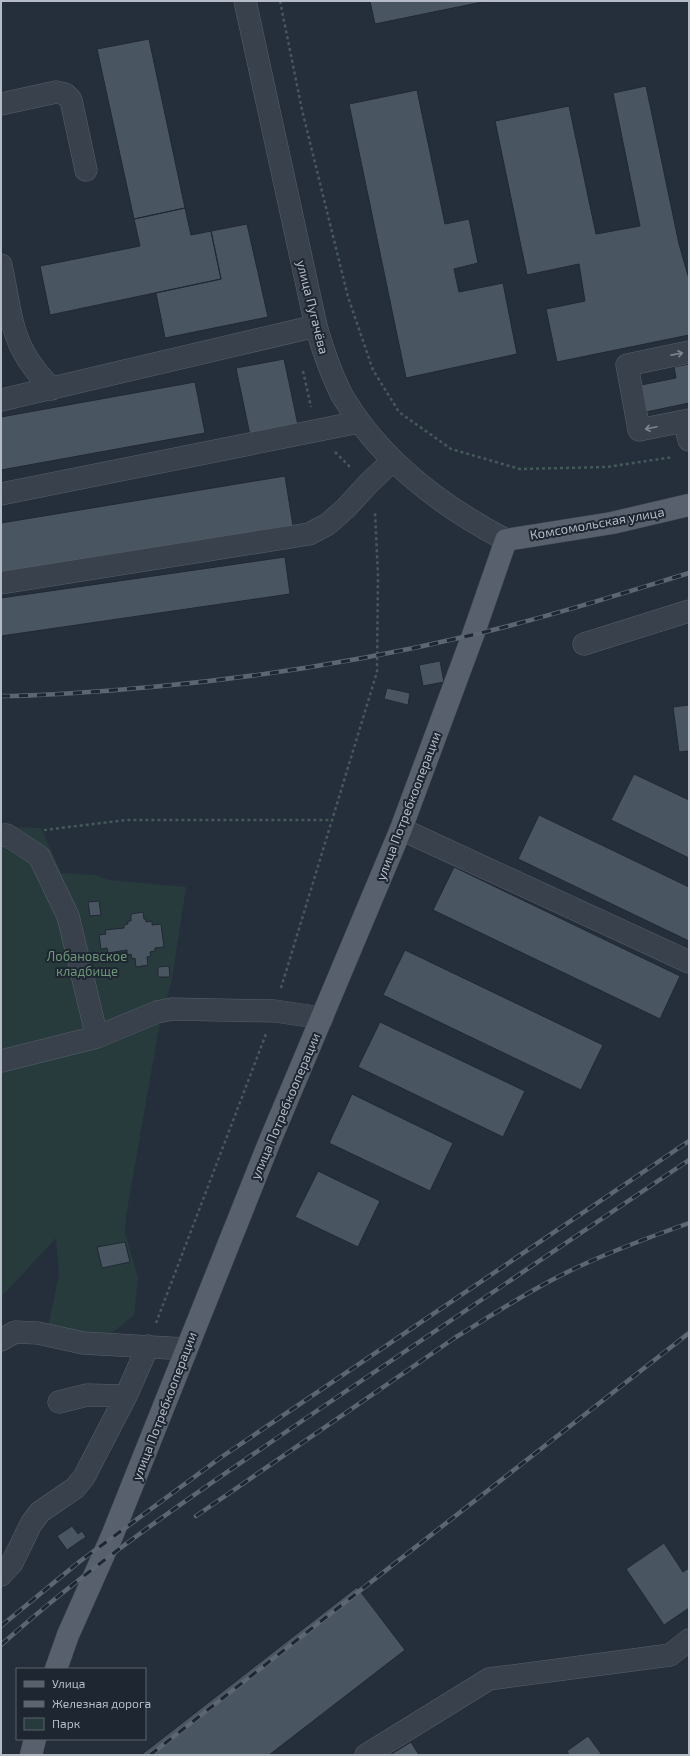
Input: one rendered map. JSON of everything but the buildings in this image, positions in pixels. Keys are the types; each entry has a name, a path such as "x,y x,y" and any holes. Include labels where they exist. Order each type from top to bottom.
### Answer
{"main road":[{"name":"Комсомольская улица","path":"506,540 612,523 689,505"},
{"name":"улица Потребкооперации","path":"56,1668 71,1628 112,1536 269,1143 401,829 473,635 506,540"},
{"path":"31,1755 35,1740"}],"street":[{"name":"улица Пугачёва","path":"245,1 316,326 327,360 339,389 359,422 393,460 423,488 453,510 506,540"},
{"path":"1,104 56,92 65,94 71,100 86,170"},
{"path":"2,275 7,320 21,348 37,372 52,389"},
{"path":"1,400 316,326"},
{"path":"688,427 639,430 627,365 689,352"},
{"path":"1,494 359,422"},
{"path":"1,583 309,534 328,524 346,508 393,460"},
{"path":"584,644 689,611"},
{"path":"401,829 689,962"},
{"path":"4,835 39,856 68,916 97,1037"},
{"path":"1,1061 97,1037 157,1012 172,1009 275,1011 322,1018"},
{"path":"1,1340 15,1332 23,1332 38,1333 82,1342 186,1349"},
{"path":"1,1575 12,1562 31,1524 40,1512 75,1488 84,1477 126,1396 148,1346"},
{"path":"59,1402 87,1394 126,1396"},
{"path":"366,1755 489,1679 670,1655 689,1640"}],"path":[{"path":"280,1 302,110 348,297 372,370 399,412 451,449 520,469 607,467 674,457"},
{"path":"148,1346 275,1011 331,820 377,672 377,521 374,502 368,484 317,434 303,369"},
{"path":"4,835 126,820 331,820"}],"green space":[{"name":"Лобановское кладбище","path":"1,827 41,828 61,873 95,875 108,880 186,887 172,978 158,1033 126,1216 125,1233 138,1278 134,1315 104,1339 47,1332 59,1275 56,1238 1,1297"}],"railway":[{"path":"1,696 76,693 192,683 273,673 353,660 433,644 527,621 689,573"},
{"path":"1,1626 79,1562 220,1458 689,1141"},
{"path":"1,1645 39,1612 158,1520 324,1406 689,1160"},
{"path":"196,1516 456,1337 522,1297 555,1278 601,1257 639,1241 689,1223"},
{"path":"150,1755 689,1333"}]}
